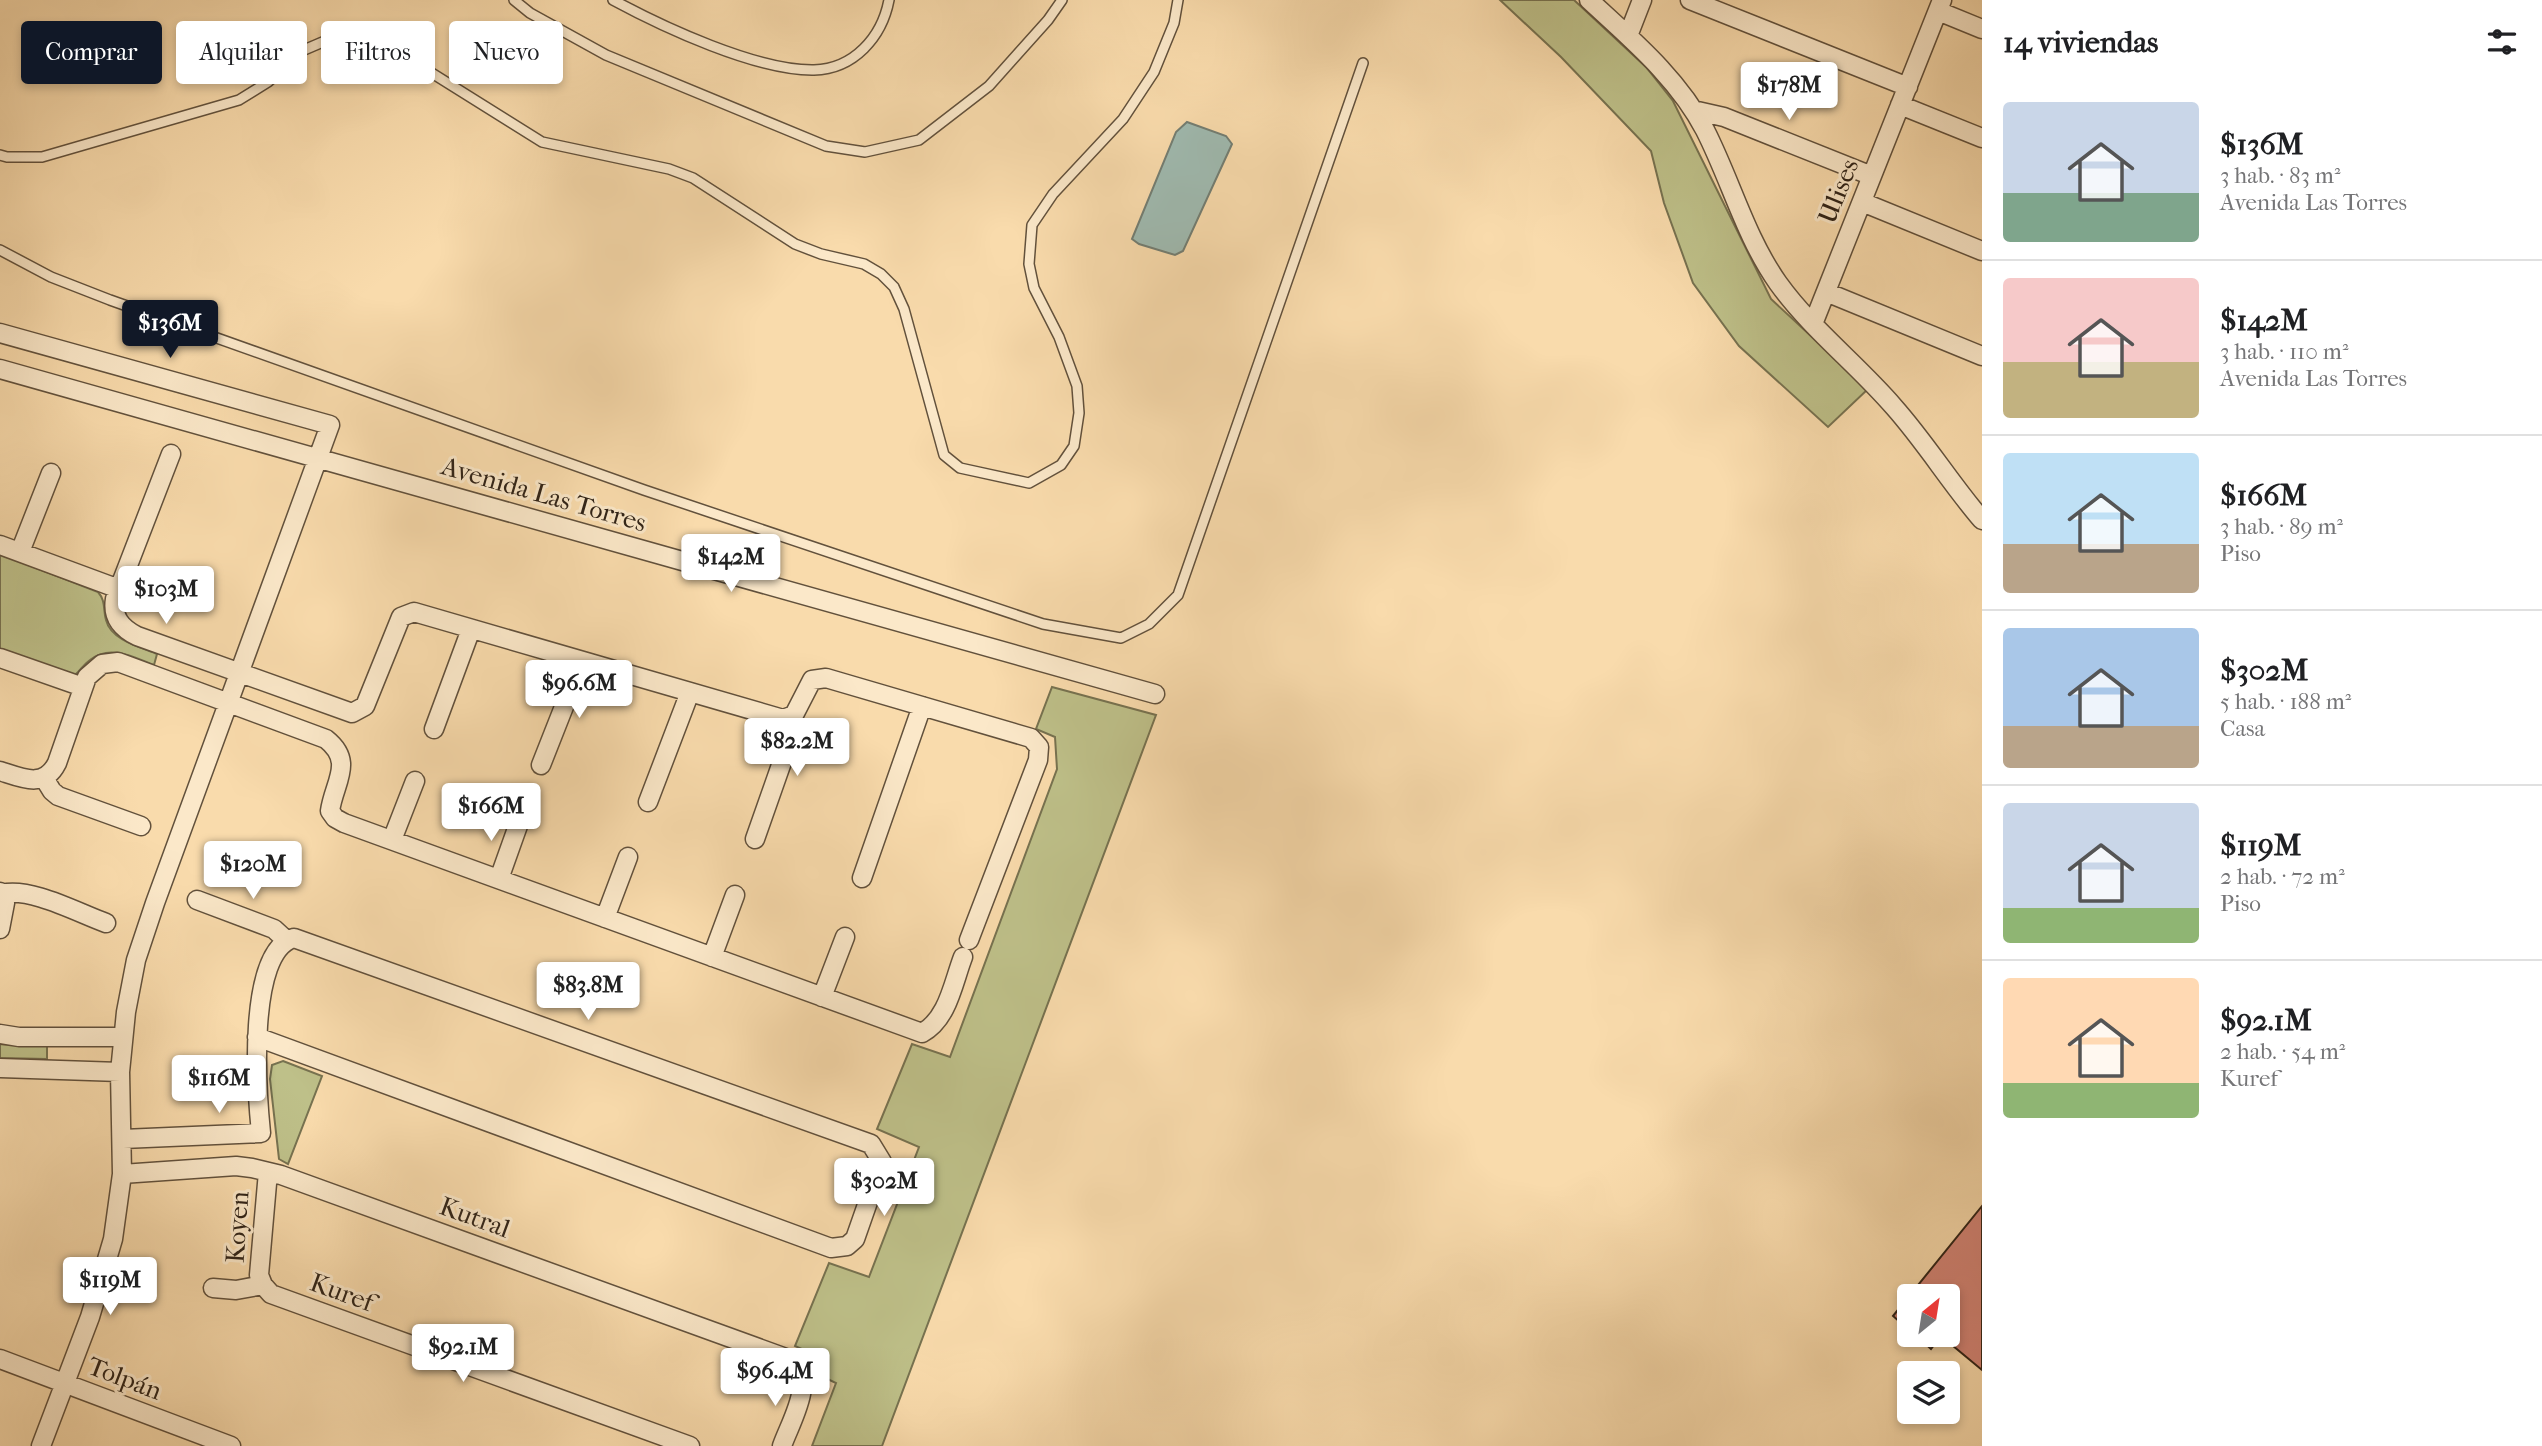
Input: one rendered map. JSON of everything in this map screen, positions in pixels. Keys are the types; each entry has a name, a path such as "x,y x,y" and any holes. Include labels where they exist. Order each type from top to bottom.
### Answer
{"street":[{"path":"1589,0 1659,67 1693,110 1713,147 1754,244 1779,284 1895,407 1982,520"},
{"path":"1628,36 1642,0"},
{"path":"1690,0 1908,87"},
{"path":"1940,6 1982,29"},
{"name":"Ulises","path":"1814,324 1940,6"},
{"path":"1900,105 1982,138"},
{"path":"1693,110 1724,117 1872,176"},
{"path":"1862,202 1982,251"},
{"path":"1826,292 1982,356"},
{"path":"0,332 330,425 143,937 130,986 123,1037 120,1072 122,1174 113,1239 107,1266 41,1446"},
{"name":"Avenida Las Torres","path":"0,369 1155,694"},
{"path":"0,771 32,781 44,778 57,763 87,677 97,667 118,662 326,739 339,753 341,775 330,811 344,823 922,1033 933,1027 942,1015 1038,760 1039,747 1031,738 826,678 812,680 794,715 783,719 414,612 401,617 365,706 352,713 129,632 119,623 114,611 119,589 171,454"},
{"path":"20,552 51,473"},
{"path":"0,545 119,589"},
{"path":"434,730 471,629"},
{"path":"0,658 83,687"},
{"path":"541,765 582,661"},
{"path":"648,802 690,692"},
{"path":"862,878 922,706"},
{"path":"754,839 794,728 789,717"},
{"path":"44,778 58,796 141,826"},
{"path":"392,841 415,780"},
{"path":"499,879 520,820"},
{"path":"605,918 628,857"},
{"path":"0,929 4,909 1,893 11,892 27,894 106,923"},
{"path":"712,957 735,895"},
{"path":"197,900 274,929 286,940"},
{"path":"822,997 845,937"},
{"path":"123,1139 261,1133 257,1090 257,1037 262,990 279,946 294,938 871,1144 882,1162 855,1239 847,1246 831,1248 257,1037"},
{"path":"0,1034 19,1037 123,1037"},
{"path":"0,1068 120,1072"},
{"name":"Kutral","path":"122,1174 236,1166 268,1172 792,1360 800,1368 804,1382 782,1446"},
{"name":"Koyen","path":"263,1285 259,1270 268,1172"},
{"path":"213,1288 236,1290 263,1285"},
{"name":"Kuref","path":"263,1285 276,1296 690,1446"},
{"name":"Tolpán","path":"0,1359 192,1439 231,1446"}],"lane":[{"path":"514,0 530,13 606,55 826,146 865,152 919,140 969,102 989,86 1048,20 1062,0"},
{"path":"613,0 646,18 700,41 769,65 814,70 845,63 872,43 886,18 889,0"},
{"path":"0,155 7,158 42,157 239,100 268,82 304,50 340,34 361,37 395,50 542,142 669,169 693,178 795,244 821,254 864,264 881,274 894,287 904,309 944,455 960,468 1030,483 1061,465 1074,446 1079,413 1077,386 1059,337 1034,288 1029,264 1032,225 1053,194 1123,119 1154,72 1174,23 1178,0"},
{"path":"0,250 51,277 110,300 644,490 1043,624 1121,638 1149,624 1178,595 1363,63"}],"green space":[{"path":"1500,0 1574,0 1646,67 1673,101 1771,299 1868,389 1828,427 1739,346 1693,283 1664,203 1651,151 1561,57"},
{"path":"0,554 98,592 109,627 127,642 157,654 154,665 114,652 105,653 90,660 74,676 0,652"},
{"path":"1052,687 1156,715 882,1446 812,1446 836,1383 817,1374 824,1359 795,1346 829,1263 869,1277 919,1147 877,1129 912,1044 950,1057 1057,769 1055,737 1036,729"},
{"path":"0,1044 47,1046 47,1059 0,1058"},
{"path":"283,1061 322,1076 288,1164 279,1159 270,1079 272,1065"}],"shaded area":[{"path":"1187,122 1226,136 1232,144 1183,251 1175,255 1139,244 1132,239 1176,132"}],"building":[{"path":"1982,1206 1982,1370 1955,1348 1960,1348 1960,1284 1919,1284"}]}
